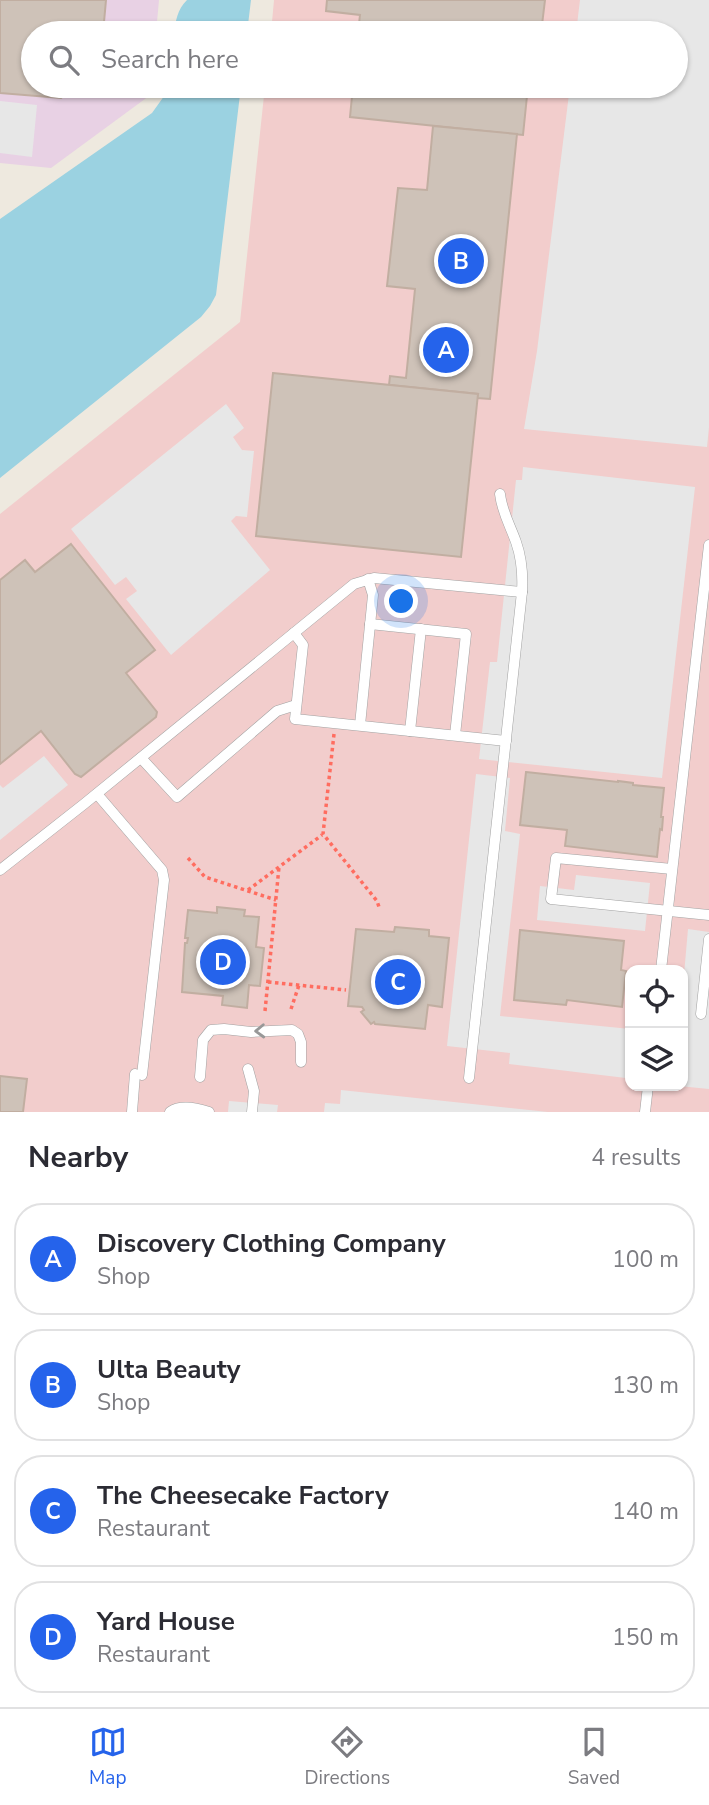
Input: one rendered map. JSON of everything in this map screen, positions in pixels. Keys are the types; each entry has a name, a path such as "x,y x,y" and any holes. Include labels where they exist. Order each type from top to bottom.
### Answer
{"lane":[{"path":"469,1078 522,592 523,569 517,543 502,508 500,494"},
{"path":"662,965 709,545"},
{"path":"0,870 354,584 374,578 522,592"},
{"path":"360,725 373,595 368,579"},
{"path":"370,624 466,634 455,736"},
{"path":"410,731 421,629"},
{"path":"294,633 303,645 295,719 506,741"},
{"path":"141,758 177,797 277,711 296,705"},
{"path":"97,794 162,870 164,880 132,1112"},
{"path":"673,869 555,858 551,900 709,915"},
{"path":"701,1014 709,939"},
{"path":"200,1077 203,1040 211,1030 292,1030 298,1034 301,1042 300,1062"},
{"path":"248,1069 254,1091 252,1112"},
{"path":"645,1112 647,1091"},
{"path":"170,1112 180,1107 209,1112"}],"path":[{"path":"335,732 323,834 379,907"},
{"path":"248,890 323,834"},
{"path":"188,858 205,877 276,900"},
{"path":"265,1011 279,867"},
{"path":"268,982 346,990"},
{"path":"291,1009 299,985"}],"shaded area":[{"path":"0,0 159,0 157,21 21,21 21,98 146,98 51,168 0,163"},
{"path":"274,0 709,0 709,1112 0,1112 0,514 240,322 264,98 688,98 688,21 272,21"},
{"path":"580,0 709,0 707,447 524,429 537,351 569,98 688,98 688,21 577,21"},
{"path":"0,101 37,105 32,157 0,153"},
{"path":"226,404 244,428 233,437 242,450 254,451 247,517 236,516 231,521 270,570 171,655 126,599 137,591 126,577 115,585 71,529"},
{"path":"523,467 695,487 662,778 479,759 490,662 497,662 516,480 522,480"},
{"path":"44,756 68,785 0,840 0,785 3,788"},
{"path":"476,774 510,778 505,831 520,834 500,1016 625,1028 625,1078 509,1064 510,1053 447,1046"},
{"path":"576,875 650,883 645,931 537,920 540,886 574,890"},
{"path":"688,929 709,932 709,1089 688,1087 688,965 685,965"},
{"path":"341,1090 548,1112 324,1112 325,1103 340,1104"},
{"path":"229,1101 278,1105 277,1112 228,1112"}],"water":[{"path":"187,0 251,0 248,21 176,21"},
{"path":"163,98 240,98 216,295 201,317 0,478 0,219 152,113"}],"building":[{"path":"0,0 106,0 104,21 21,21 21,95 0,93"},
{"path":"327,0 545,0 542,21 359,21 360,15 326,11"},
{"path":"352,98 527,98 523,135 350,117"},
{"path":"433,126 517,134 490,399 477,398 478,394 389,385 390,376 406,378 415,289 387,286 398,188 427,190"},
{"path":"273,373 478,394 461,557 256,536"},
{"path":"71,544 155,650 126,673 157,712 156,717 81,777 75,774 41,731 0,764 0,580 25,560 35,572"},
{"path":"526,772 664,788 662,830 660,829 657,857 565,846 567,830 520,825"},
{"path":"217,907 245,910 244,916 259,917 256,947 264,948 260,986 249,985 247,1008 222,1005 223,996 182,992 188,910 217,913"},
{"path":"395,927 429,930 429,936 449,938 442,1007 428,1005 425,1029 374,1022 371,1024 361,1012 364,1010 362,1007 348,1006 356,929 394,932"},
{"path":"520,930 624,941 621,970 625,971 625,980 622,1007 567,1000 566,1005 514,1000"},
{"path":"0,1076 27,1079 23,1112 0,1112"}],"place":[{"name":"Ulta Beauty","path":"461,261"},
{"name":"Discovery Clothing Company","path":"446,350"},
{"name":"Yard House","path":"223,962"},
{"name":"The Cheesecake Factory","path":"398,982"}]}
